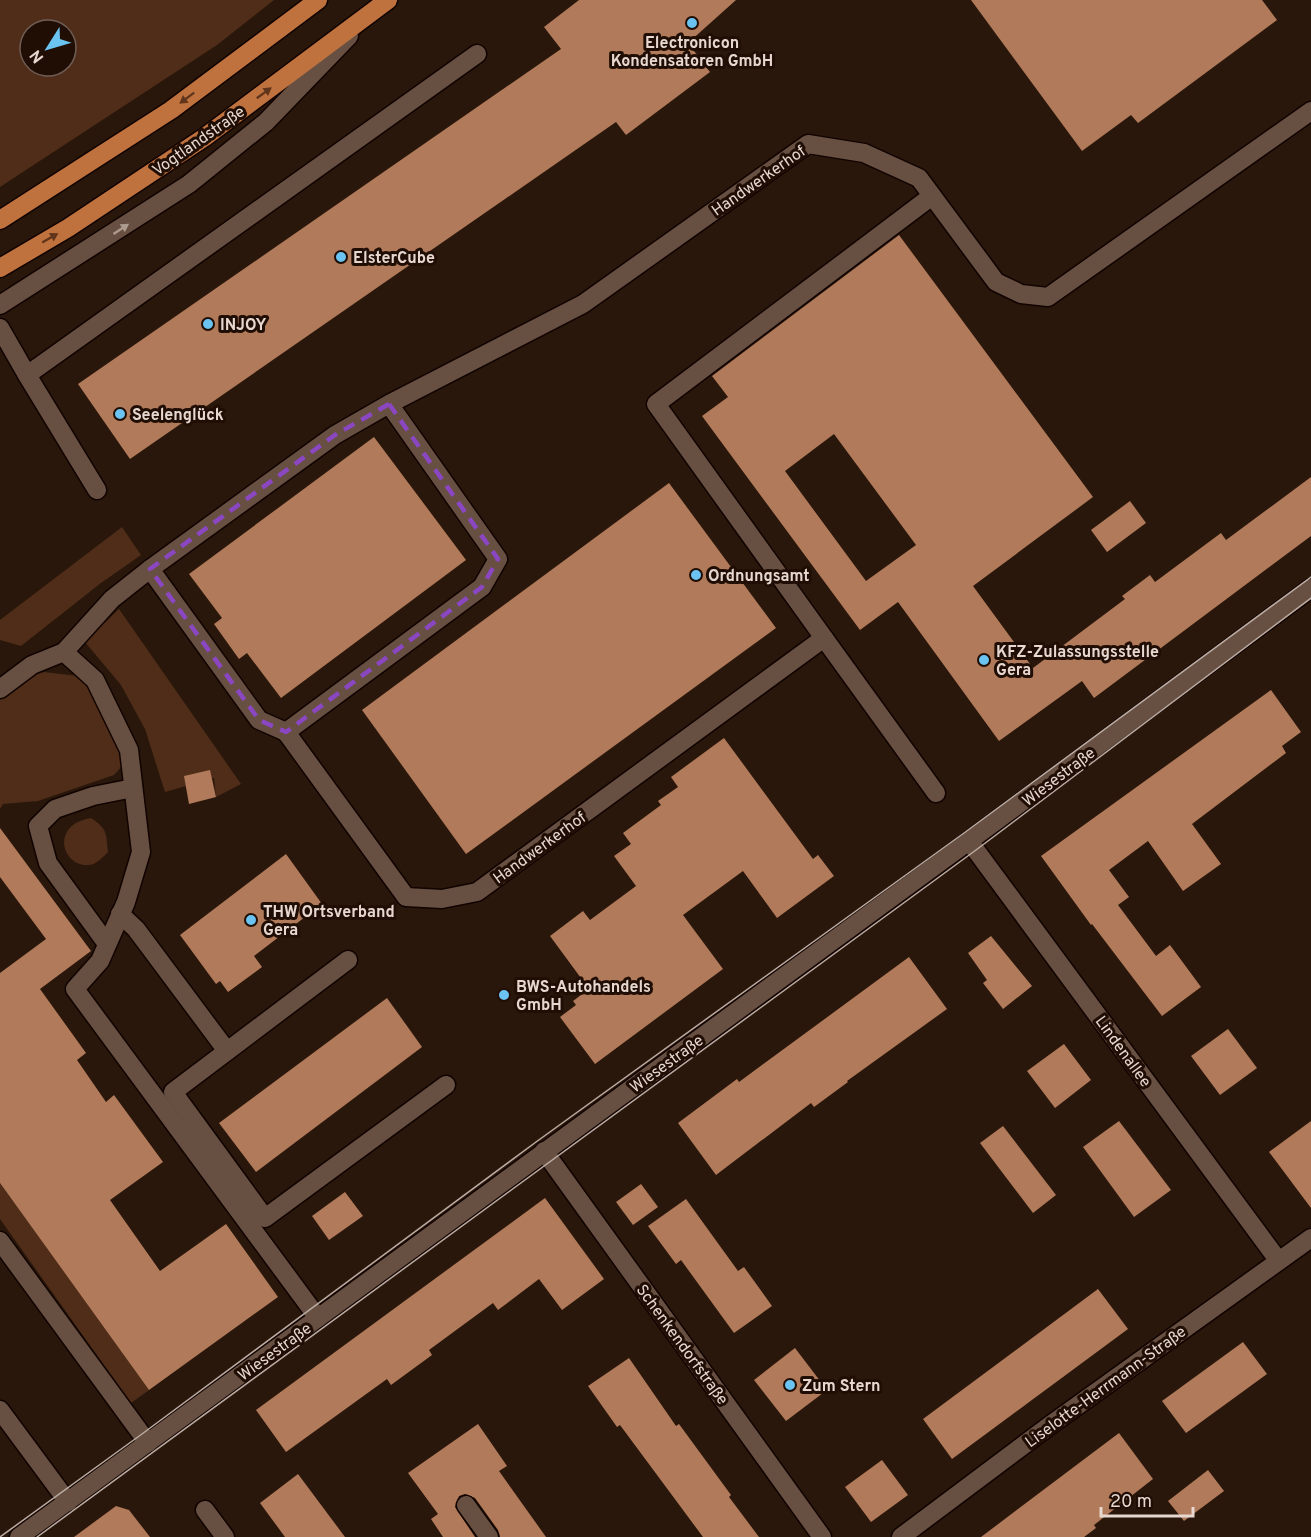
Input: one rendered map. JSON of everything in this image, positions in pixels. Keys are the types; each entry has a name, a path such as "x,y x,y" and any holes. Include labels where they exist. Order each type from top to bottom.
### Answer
{"main road":[{"path":"0,220 171,110 318,0"},
{"name":"Vogtlandstraße","path":"0,268 68,228 204,137 366,19 388,0"}],"street":[{"path":"0,305 189,184 266,122 366,19"},
{"path":"27,375 477,54"},
{"name":"Handwerkerhof","path":"824,638 477,892 442,899 406,897 286,732 259,720 150,569 335,435 389,404 583,304 808,144 864,153 919,178 996,282 1020,294 1048,297 1311,111"},
{"path":"932,196 652,398 936,793"},
{"path":"0,328 97,489"},
{"path":"286,732 482,587 498,559 389,404"},
{"path":"0,689 32,665 64,652 112,599 150,569"},
{"name":"Wiesestraße","path":"20,1537 1311,588"},
{"path":"64,652 95,680 129,750 141,852 126,902 99,961 75,989 318,1318"},
{"path":"107,944 48,863 38,826 55,809 93,796 133,788"},
{"name":"Lindenallee","path":"969,841 1278,1260"},
{"path":"120,914 136,929 227,1051"},
{"path":"348,960 173,1092 265,1218 446,1085"},
{"name":"Schenkendorfstraße","path":"544,1151 822,1537"},
{"name":"Liselotte-Herrmann-Straße","path":"901,1537 1049,1426 1311,1238"},
{"path":"0,1241 148,1443"},
{"path":"0,1410 68,1502"},
{"path":"466,1505 489,1537"},
{"path":"205,1510 225,1537"}],"highlighted area":[{"path":"389,404 498,559 482,587 286,732 259,720 150,569 335,435"}],"shaded area":[{"path":"0,0 274,0 217,45 0,187"},
{"path":"122,527 141,555 101,583 21,646 0,640 0,620"},
{"path":"119,609 241,784 216,797 214,778 165,792 145,729 121,685 85,642"},
{"path":"44,672 78,676 111,711 130,757 114,775 38,801 3,804 0,809 0,689 8,683"},
{"path":"91,818 101,825 105,832 108,852 94,864 79,864 67,853 64,845 65,836 69,829 78,822"},
{"path":"0,1183 149,1390 131,1403 0,1219"}],"building":[{"name":"ElsterCube","path":"579,0 736,0 688,43 710,72 626,135 616,122 130,459 78,384 561,49 544,27"},
{"path":"971,0 1262,0 1277,20 1138,123 1131,115 1082,151"},
{"path":"899,235 1093,497 973,586 1033,668 1125,599 1122,596 1150,575 1155,582 1221,533 1226,540 1311,477 1311,536 1094,698 1082,681 999,741 898,602 860,630 702,416 728,397 712,376","holes":["834,434 916,545 866,581 785,471"]},
{"path":"374,437 466,560 281,698 247,653 239,659 214,624 222,618 189,574"},
{"path":"669,483 776,628 466,854 362,710"},
{"path":"1130,501 1146,523 1107,552 1091,530"},
{"path":"1271,690 1301,732 1282,746 1286,753 1192,824 1221,864 1183,891 1148,841 1109,870 1129,897 1118,905 1156,956 1170,945 1201,987 1162,1016 1041,856"},
{"path":"724,738 813,859 818,855 834,876 777,918 743,871 683,915 723,969 595,1064 560,1017 576,1005 573,1001 589,989 550,936 583,911 590,920 636,886 614,856 631,844 623,833 661,805 658,801 678,787 671,777"},
{"path":"210,770 216,797 189,804 184,776"},
{"path":"0,828 91,951 40,989 86,1053 77,1060 106,1102 114,1095 163,1162 110,1200 160,1271 226,1224 278,1297 149,1390 0,1183 0,973 46,939 0,877"},
{"name":"THW Ortsverband Gera","path":"286,854 322,904 254,956 262,967 228,992 220,981 216,984 180,935"},
{"path":"991,936 1032,986 1003,1009 983,983 987,980 968,953"},
{"path":"909,957 947,1009 814,1107 811,1103 716,1175 678,1123 737,1079 739,1082"},
{"path":"387,998 422,1047 256,1172 219,1123"},
{"path":"1228,1029 1257,1068 1220,1095 1191,1056"},
{"path":"1064,1044 1091,1080 1055,1108 1027,1071"},
{"path":"1119,1121 1171,1190 1134,1217 1083,1147"},
{"path":"1311,1121 1311,1208 1269,1152"},
{"path":"1003,1126 1056,1195 1033,1213 980,1143"},
{"path":"641,1184 658,1207 633,1225 616,1202"},
{"path":"345,1192 363,1216 329,1240 312,1216"},
{"path":"545,1198 604,1279 562,1310 539,1279 498,1310 493,1303 429,1350 432,1355 391,1385 387,1379 286,1452 256,1410"},
{"path":"686,1199 738,1271 744,1267 772,1306 734,1333 681,1260 676,1264 648,1226"},
{"path":"1098,1289 1128,1329 952,1459 923,1419"},
{"path":"1243,1342 1267,1374 1186,1433 1162,1401"},
{"name":"Zum Stern","path":"795,1348 827,1390 786,1421 754,1380"},
{"path":"629,1358 676,1426 679,1424 731,1495 729,1497 759,1537 703,1537 620,1425 617,1427 588,1386"},
{"path":"478,1424 507,1466 499,1471 546,1537 500,1537 498,1530 475,1498 465,1494 459,1496 455,1507 475,1537 443,1537 431,1519 438,1514 408,1473"},
{"path":"1119,1433 1153,1479 1094,1525 1096,1528 1084,1537 981,1537"},
{"path":"882,1460 908,1495 871,1522 845,1487"},
{"path":"1208,1470 1224,1491 1184,1521 1168,1501"},
{"path":"298,1474 345,1537 285,1537 260,1503"},
{"path":"116,1506 129,1510 150,1537 74,1537"}],"tram line":[{"path":"0,1537 536,1142 964,833 1311,577"},
{"path":"37,1537 976,850 1311,598"}],"place":[{"name":"Electronicon Kondensatoren GmbH","path":"692,23"},
{"name":"ElsterCube","path":"341,257"},
{"name":"INJOY","path":"208,324"},
{"name":"Seelenglück","path":"120,414"},
{"name":"Ordnungsamt","path":"696,575"},
{"name":"KFZ-Zulassungsstelle Gera","path":"984,660"},
{"name":"THW Ortsverband Gera","path":"251,920"},
{"name":"BWS-Autohandels GmbH","path":"504,995"},
{"name":"Zum Stern","path":"790,1385"}]}
